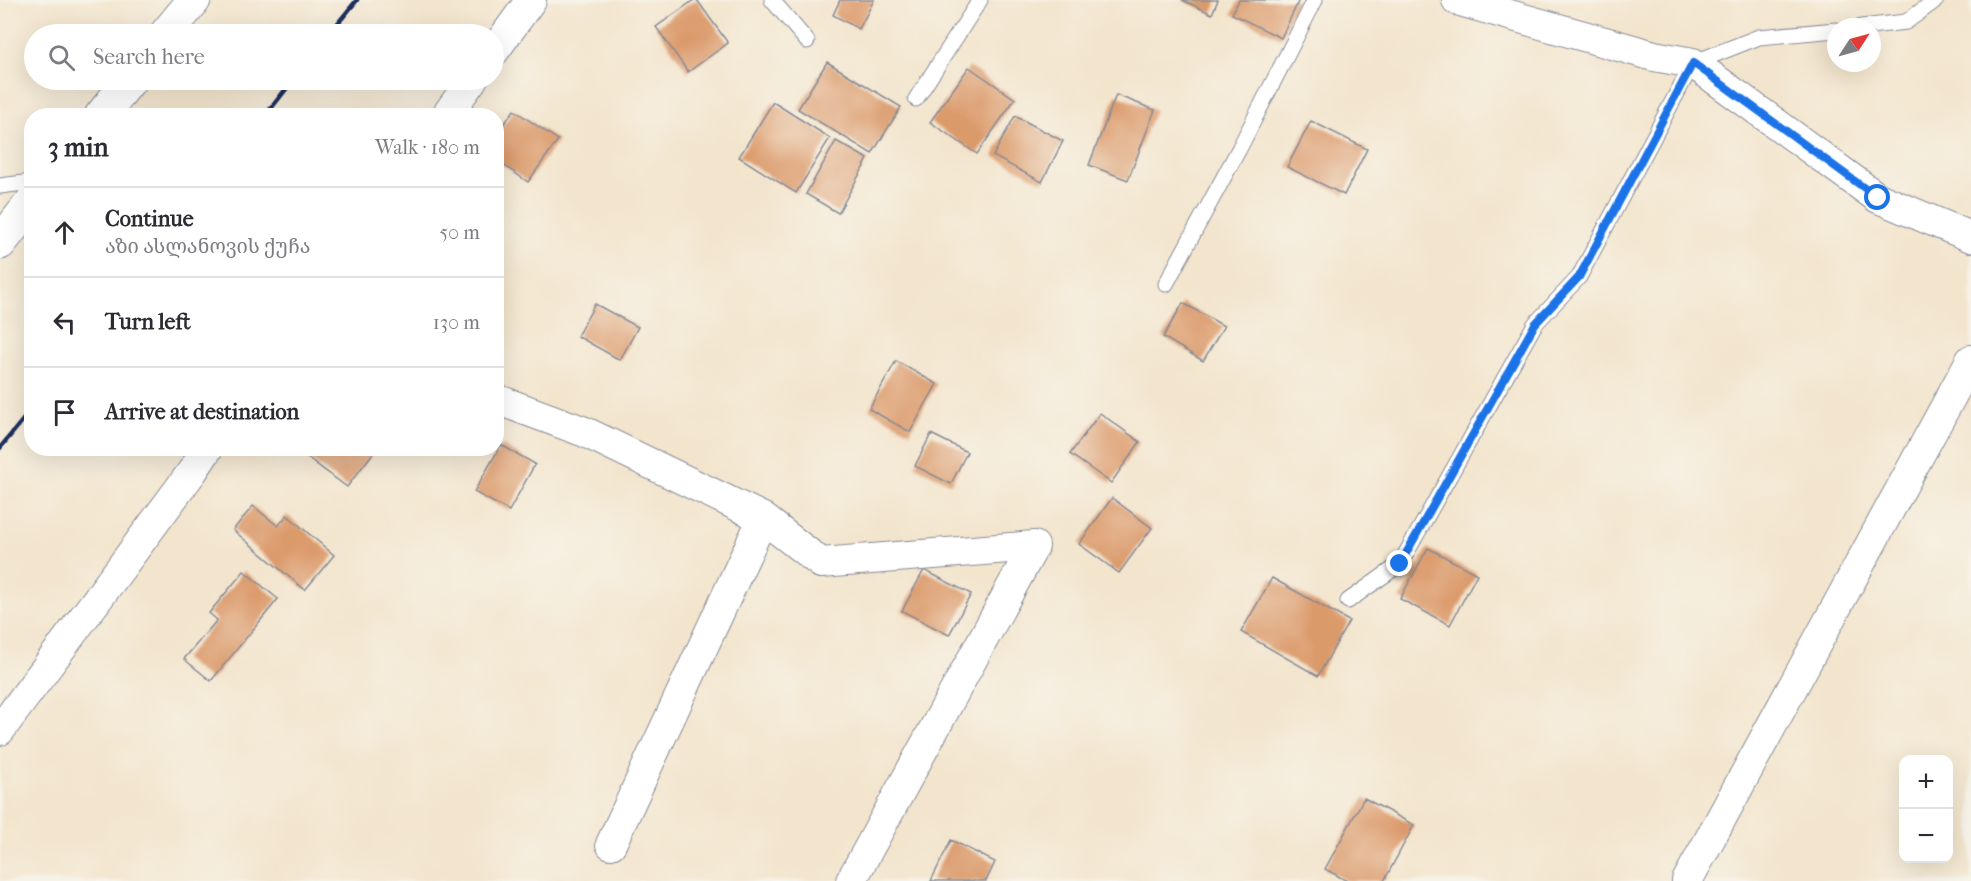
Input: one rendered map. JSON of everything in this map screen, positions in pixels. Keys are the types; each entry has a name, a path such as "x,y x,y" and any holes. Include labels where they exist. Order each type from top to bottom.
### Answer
{"highway":[{"path":"174,24 194,0"},
{"path":"107,108 122,90"},
{"path":"0,243 24,212"}],"street":[{"path":"504,37 531,0"},
{"path":"1457,0 1654,56 1693,63 1878,198 1971,237"},
{"path":"452,108 465,90"},
{"path":"1687,881 1971,360"},
{"path":"504,402 585,432 763,518 821,563 1034,546 851,881"},
{"path":"0,730 202,456"},
{"path":"611,844 763,518"}],"lane":[{"path":"772,0 807,41"},
{"path":"916,99 980,0"},
{"path":"1166,284 1239,149 1315,0"},
{"path":"1881,25 1906,22 1936,0"},
{"path":"1348,601 1400,564 1535,324 1579,277 1693,63 1759,37 1827,31"},
{"path":"0,186 24,183"}],"building":[{"path":"697,0 728,43 688,72 656,27"},
{"path":"840,0 874,0 859,29 833,15"},
{"path":"1182,0 1218,0 1212,14"},
{"path":"1239,0 1299,0 1281,38 1232,14"},
{"path":"827,62 901,107 872,154 798,109"},
{"path":"969,67 1015,99 977,154 930,122"},
{"path":"1116,95 1155,110 1128,180 1089,165"},
{"path":"773,102 830,138 796,193 739,157"},
{"path":"514,110 558,140 528,182 504,166 504,124"},
{"path":"1015,116 1063,141 1042,182 993,156"},
{"path":"1311,121 1367,149 1344,195 1287,167"},
{"path":"836,141 868,159 838,213 806,194"},
{"path":"1183,303 1224,326 1203,361 1163,337"},
{"path":"595,304 638,327 620,360 577,336"},
{"path":"896,361 937,384 910,432 869,409"},
{"path":"1100,413 1140,442 1111,483 1070,454"},
{"path":"931,434 967,452 951,484 915,466"},
{"path":"504,447 535,464 509,511 474,492 495,456 504,456"},
{"path":"306,456 371,456 347,487"},
{"path":"1112,498 1152,528 1119,573 1079,544"},
{"path":"253,506 278,526 287,515 334,555 305,590 233,530"},
{"path":"1428,548 1477,574 1450,625 1400,599"},
{"path":"924,570 971,594 949,635 902,611"},
{"path":"244,571 278,599 211,681 184,659 217,620 209,613"},
{"path":"1272,578 1349,621 1318,676 1241,632"},
{"path":"1364,798 1414,825 1384,881 1347,881 1325,869"},
{"path":"951,840 995,862 986,881 931,881"}],"railway":[{"path":"337,24 357,0"},
{"path":"271,108 285,90"},
{"path":"0,448 24,419"}],"route":[{"path":"1400,564 1535,324 1579,277 1693,63 1878,198"}]}
